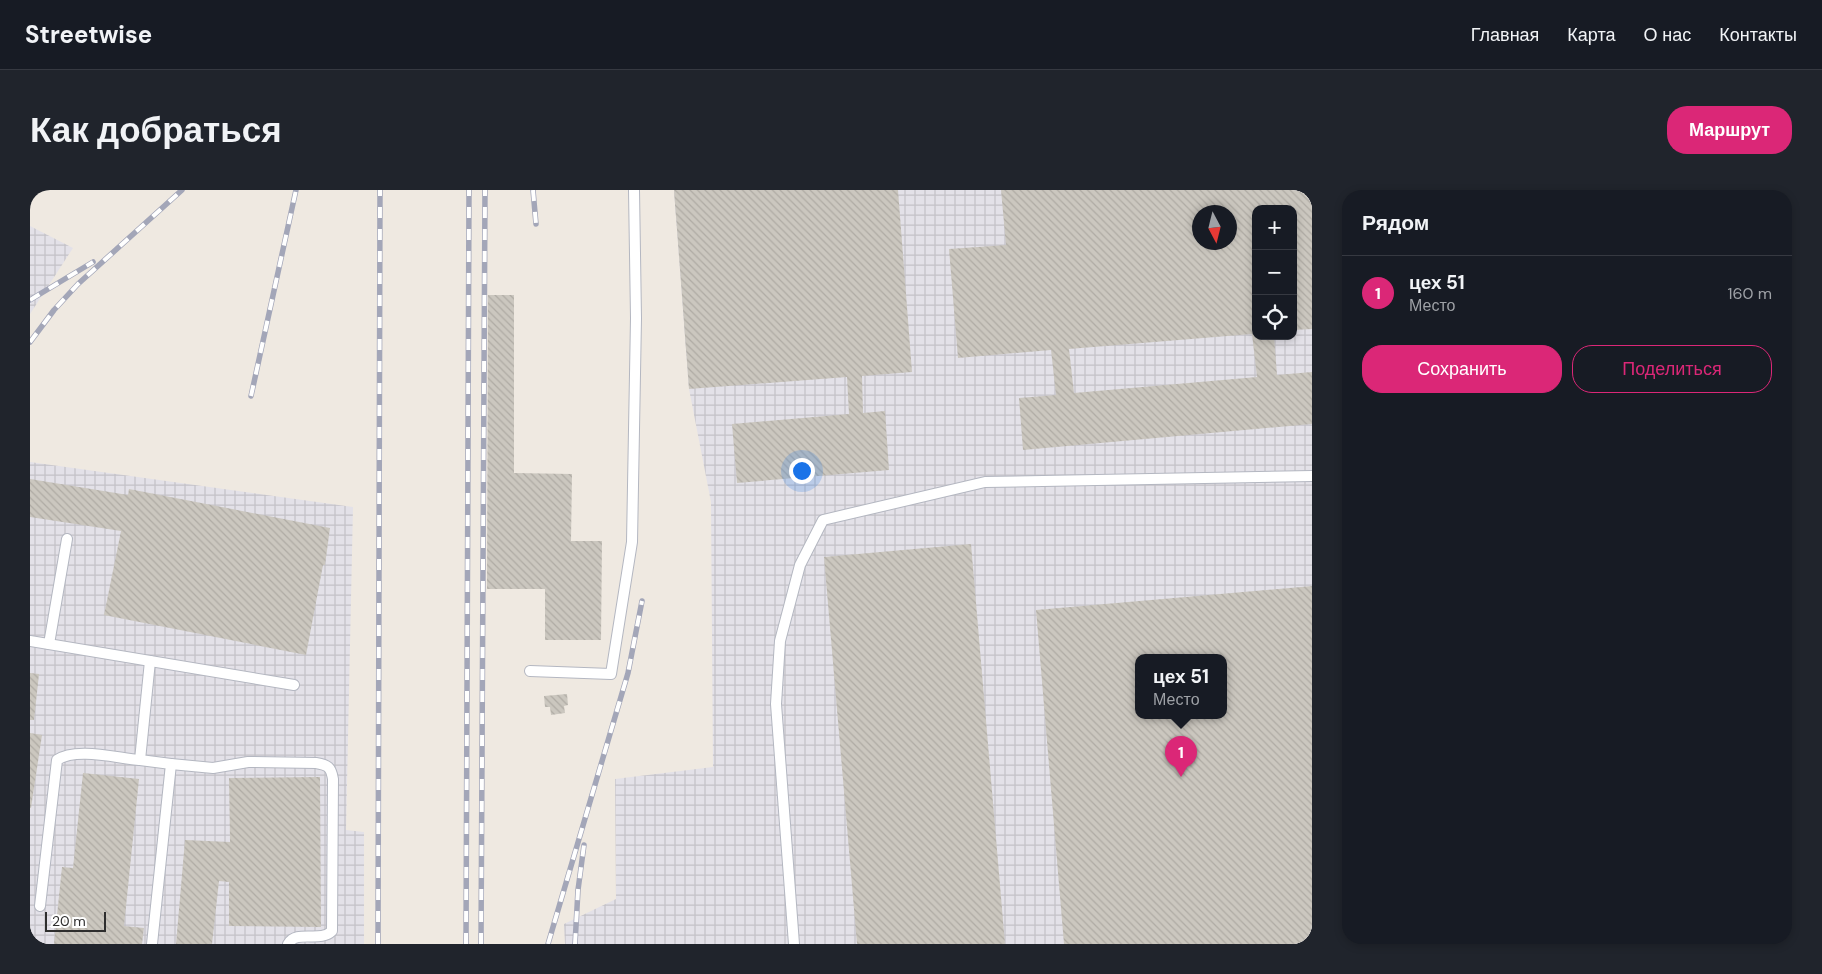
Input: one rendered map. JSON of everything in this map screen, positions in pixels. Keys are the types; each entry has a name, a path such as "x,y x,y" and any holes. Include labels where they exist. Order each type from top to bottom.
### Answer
{"lane":[{"path":"530,671 611,674 632,542 636,318 634,190"},
{"path":"794,944 776,704 780,640 800,565 823,520 985,482 1312,476"},
{"path":"49,644 67,539"},
{"path":"30,641 294,684"},
{"path":"140,760 150,661"},
{"path":"40,906 56,760 64,755 76,754 213,768 248,762 316,762 326,764 331,770 332,779 332,931 328,935 292,938 288,944"},
{"path":"152,944 171,764"}],"shaded area":[{"path":"674,190 1312,190 1312,944 565,944 564,924 616,899 615,779 713,767 711,502 689,389"},
{"path":"30,226 73,248 30,314"},
{"path":"30,462 353,507 346,830 364,832 364,944 30,944"}],"building":[{"path":"674,190 898,190 912,372 862,376 863,413 885,411 889,470 737,483 732,424 849,414 847,377 689,389"},
{"path":"1001,190 1312,190 1312,329 1297,330 1297,205 1252,205 1252,334 1069,349 1074,393 1257,377 1253,340 1274,340 1277,375 1312,372 1312,424 1023,450 1019,398 1056,395 1051,350 958,358 949,249 1006,245"},
{"path":"488,295 514,295 514,473 572,474 571,541 602,541 601,640 545,640 545,589 487,589"},
{"path":"30,479 128,495 129,489 330,528 325,565 323,565 306,655 104,615 121,531 30,517"},
{"path":"971,544 1005,944 857,944 824,557"},
{"path":"1312,586 1312,944 1064,944 1036,610"},
{"path":"30,673 39,674 34,720 30,720"},
{"path":"567,694 568,705 564,706 565,713 551,715 550,707 545,707 544,696"},
{"path":"30,733 42,735 31,808 30,808"},
{"path":"83,773 139,779 124,926 144,928 142,944 54,944 62,867 73,868"},
{"path":"320,777 321,927 229,926 229,882 219,881 212,944 176,944 185,840 230,842 229,778"}],"railway":[{"path":"30,342 54,310 78,284 182,190"},
{"path":"251,396 296,190"},
{"path":"378,944 380,190"},
{"path":"466,944 469,190"},
{"path":"481,944 485,190"},
{"path":"533,190 536,224"},
{"path":"30,300 93,262"},
{"path":"548,944 628,673 642,601"},
{"path":"575,944 578,890 584,845"}],"place":[{"name":"цех 51","path":"1181,777"}]}
